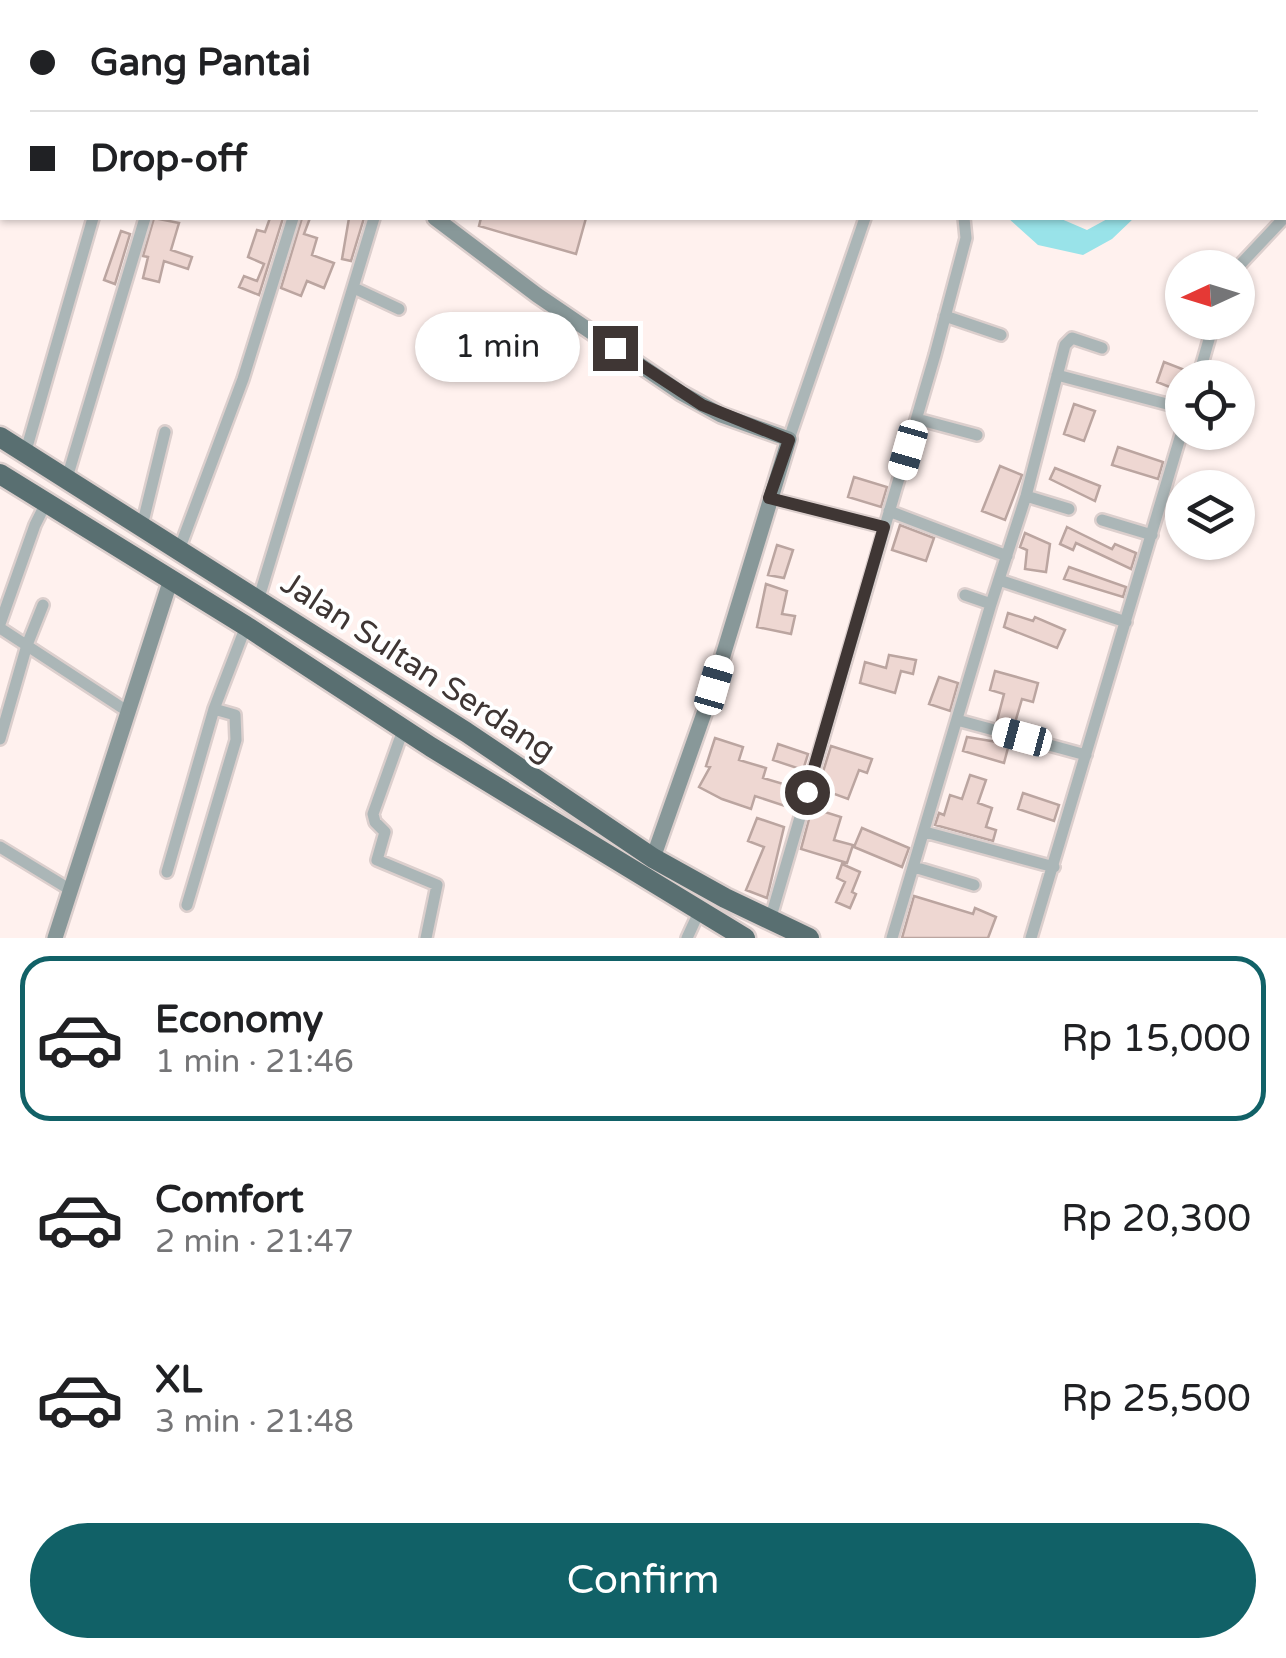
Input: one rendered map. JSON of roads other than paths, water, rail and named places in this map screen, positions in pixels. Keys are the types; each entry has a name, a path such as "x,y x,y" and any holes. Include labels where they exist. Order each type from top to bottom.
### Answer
{"highway":[{"name":"Jalan Sultan Serdang","path":"0,438 554,790 653,858 808,938"},
{"name":"Jalan Sultan Serdang","path":"0,474 172,578 403,730 746,938"}],"street":[{"path":"25,454 93,220"},
{"path":"67,478 144,220"},
{"path":"179,550 243,379 293,220"},
{"path":"258,600 373,220"},
{"path":"438,220 536,294 681,392 722,415 789,440"},
{"path":"653,858 714,685 769,498 865,220"},
{"path":"770,920 946,316 966,238 964,220"},
{"path":"1253,250 1282,220"},
{"path":"354,288 398,309"},
{"path":"946,316 1001,335"},
{"path":"892,938 990,604 1026,496 1069,339 1102,348"},
{"path":"1057,376 1165,404"},
{"path":"917,419 977,435"},
{"path":"142,526 165,432"},
{"path":"1030,938 1177,450"},
{"path":"1026,496 1069,509"},
{"path":"769,498 884,527"},
{"path":"46,503 34,525 0,626 127,711"},
{"path":"889,511 1006,556"},
{"path":"1102,520 1152,535"},
{"path":"55,938 172,578"},
{"path":"999,580 1126,622"},
{"path":"965,595 990,604"},
{"path":"0,740 42,605"},
{"path":"168,872 214,708 246,626"},
{"path":"187,905 236,740 235,716 214,708"},
{"path":"957,720 1086,755"},
{"path":"403,730 373,816 386,832 377,860 437,884 426,938"},
{"path":"925,832 1054,867"},
{"path":"0,846 69,889"},
{"path":"914,867 974,885"},
{"path":"687,938 699,912"}],"water":[{"path":"1010,220 1064,220 1087,230 1105,220 1132,220 1112,239 1083,255 1038,245"}]}
